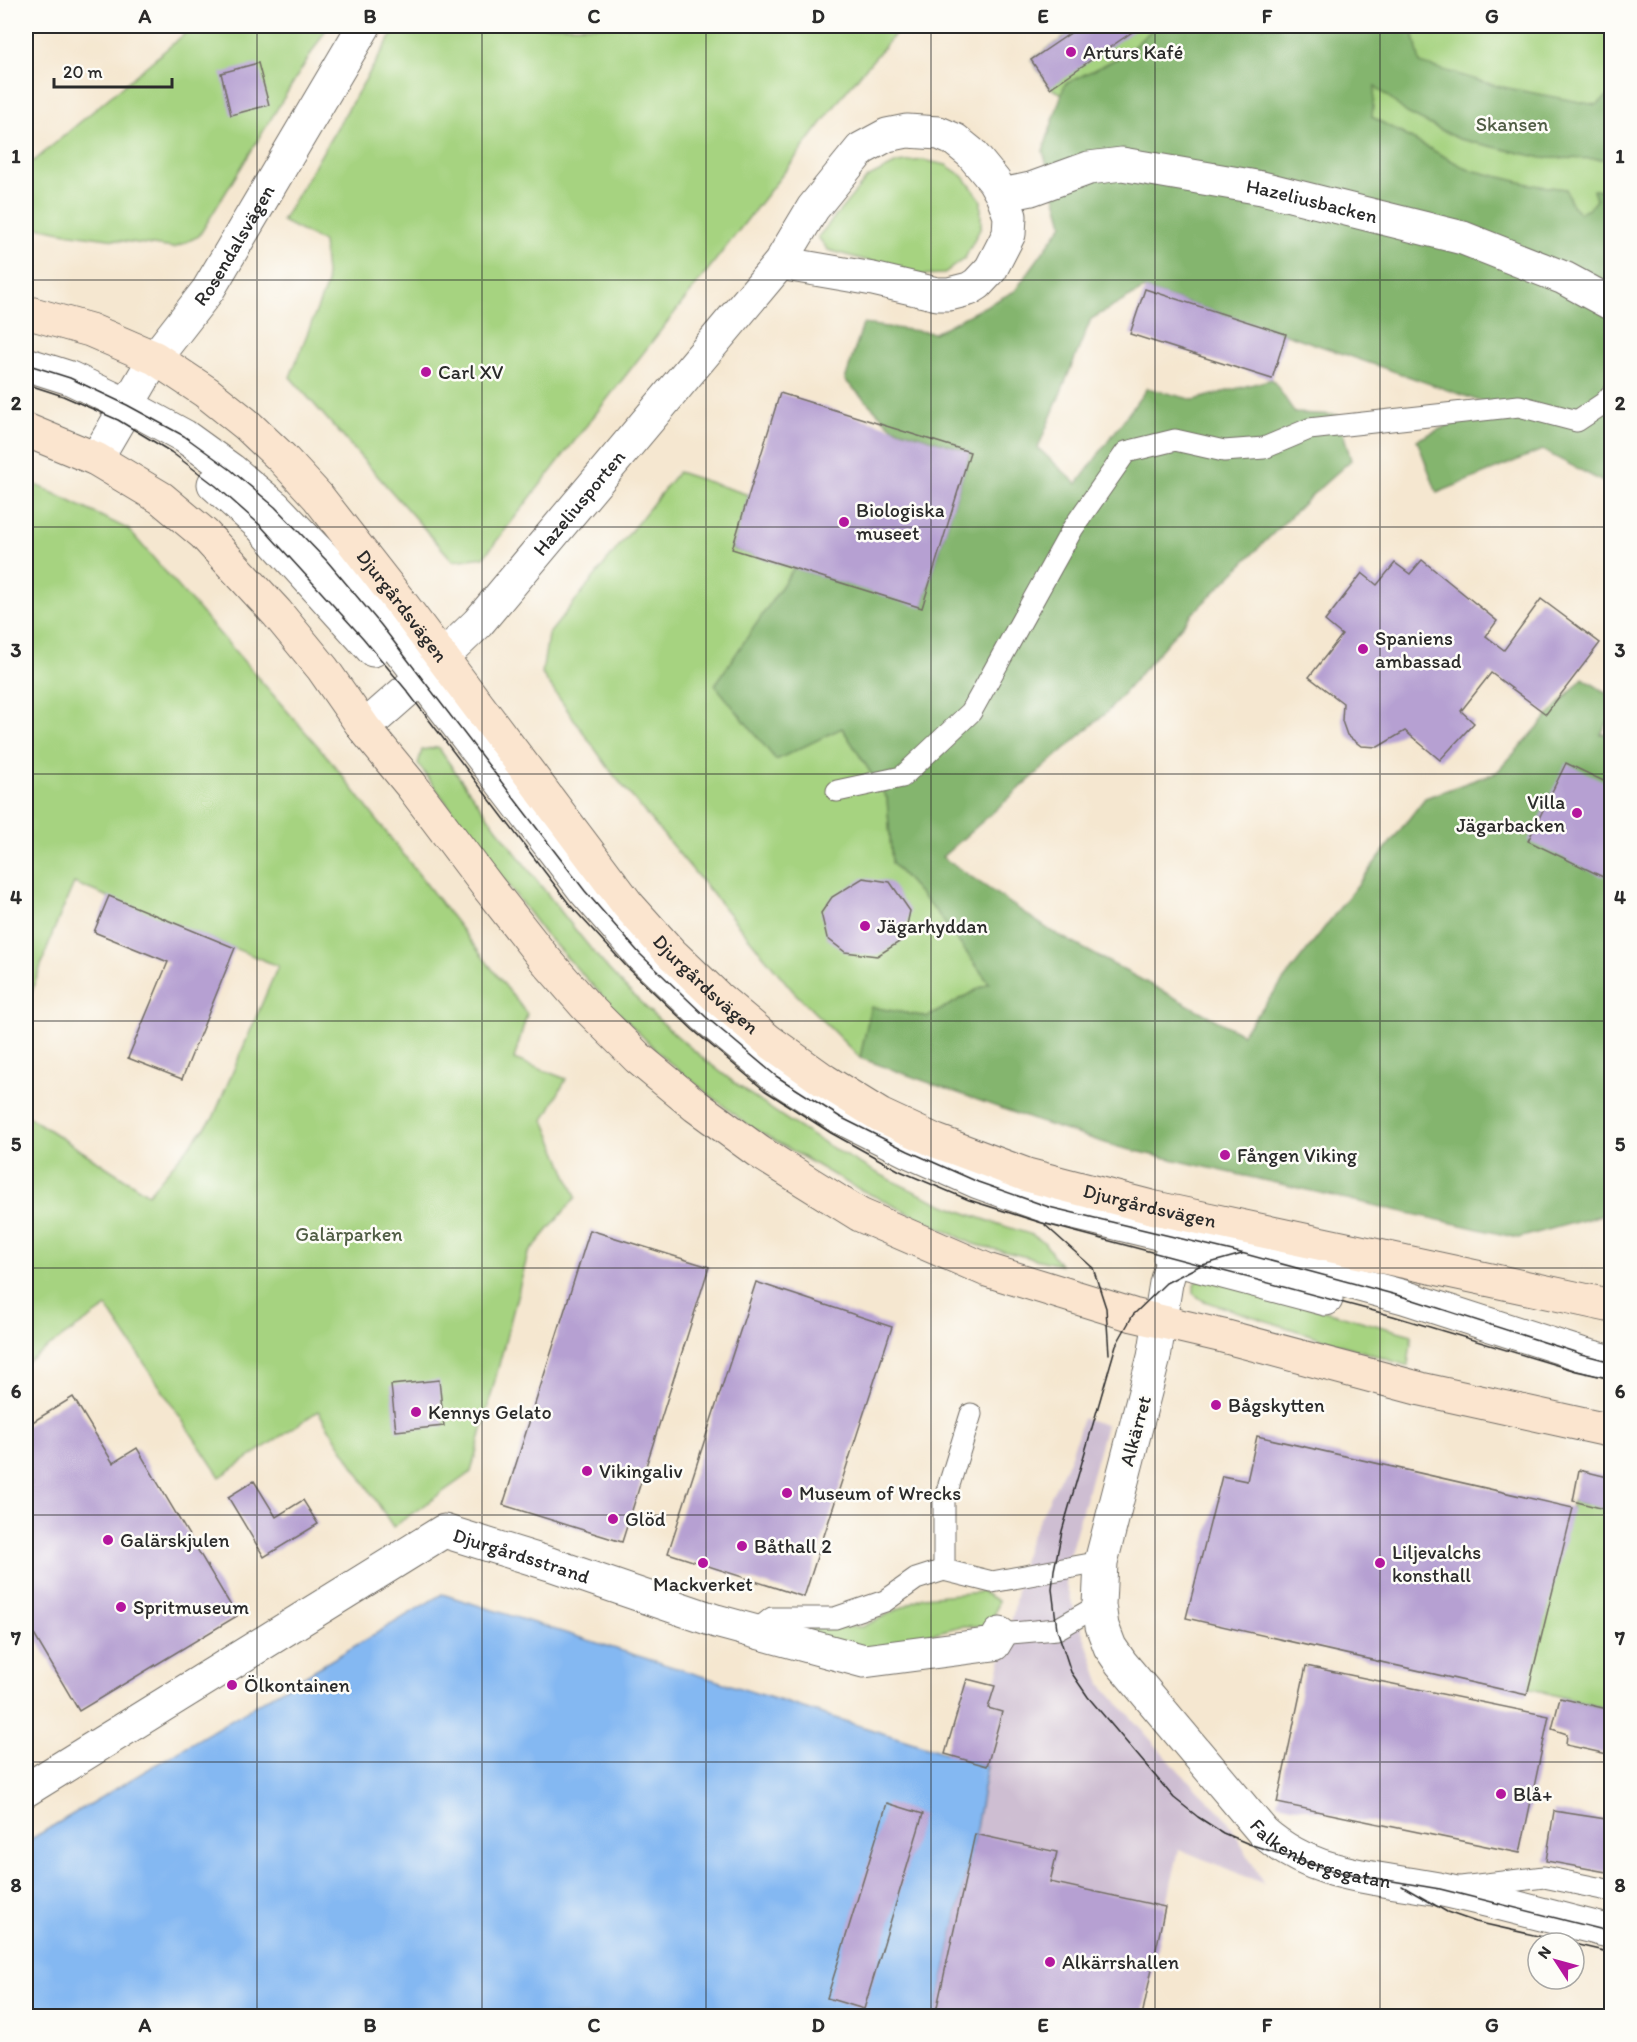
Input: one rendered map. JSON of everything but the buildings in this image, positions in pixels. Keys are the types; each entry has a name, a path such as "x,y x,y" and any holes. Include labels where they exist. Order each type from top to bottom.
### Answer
{"street":[{"name":"Rosendalsvägen","path":"96,459 155,358 212,283 364,26"},
{"name":"Hazeliusporten","path":"364,728 478,623 780,263 813,208 861,149 887,135 907,131 939,133 955,140 983,167 1002,195 1010,216 1007,241 984,278 969,289 960,292 937,294 873,279 780,263"},
{"name":"Hazeliusbacken","path":"1002,195 1031,189 1089,168 1122,164 1262,188 1463,238 1564,278 1611,304"},
{"name":"Djurgårdsvägen","path":"26,312 90,330 155,358 230,411 282,458 318,497 424,675 570,905 626,966 685,1022 764,1090 831,1133 900,1172 969,1200 1042,1223 1178,1237 1611,1306"},
{"name":"Djurgårdsvägen","path":"26,364 70,378 123,413"},
{"name":"Djurgårdsvägen","path":"26,384 123,413 184,436 231,470 275,507 327,561 424,675 671,953 717,997 769,1041 825,1081 880,1115 936,1141 1027,1175 1178,1237 1393,1316 1576,1371 1611,1379"},
{"path":"26,430 96,459 160,498 204,534 277,613 323,669 364,728 411,785 543,957 586,1006 638,1058 696,1106 759,1152 860,1215 987,1270 1106,1308 1421,1389 1611,1431"},
{"name":"Djurgårdsvägen","path":"1178,1237 1404,1297 1611,1362"},
{"name":"Alkärret","path":"1110,1647 1102,1626 1099,1605 1101,1562 1154,1357 1166,1282 1178,1237"},
{"name":"Djurgårdsstrand","path":"26,1790 444,1531 550,1564 753,1633 864,1661 993,1644 1000,1634"},
{"name":"Falkenbergsgatan","path":"1110,1647 1263,1832 1289,1852 1333,1871 1440,1889 1611,1932"}],"lane":[{"path":"837,791 902,777 971,712 1073,528 1126,452 1175,440 1224,451 1264,448 1309,429 1519,406 1577,421 1604,403 1611,394"},
{"path":"944,1570 944,1501 971,1414"},
{"path":"753,1633 772,1618 835,1618 885,1601 916,1579 944,1570 992,1582 1101,1562"},
{"path":"1000,1634 1057,1629 1099,1605"},
{"path":"1440,1889 1544,1877 1611,1890"}],"shaded area":[{"name":"Alkärrshallen","path":"1083,1418 1106,1425 1067,1564 1066,1586 1101,1684 1176,1768 1227,1819 1264,1884 1179,1849 1142,2016 935,2016 975,1834 987,1767 945,1754 967,1679 995,1686 1013,1614 1022,1562 1030,1538 1070,1458"}],"green space":[{"path":"194,26 328,26 199,236 174,248 72,234 26,225 26,160 34,161"},
{"path":"397,26 902,26 847,90 484,557 453,561 290,377 327,284 323,242 282,221"},
{"name":"Skansen","path":"1081,26 1611,26 1611,276 1152,137 1050,88 1031,60"},
{"path":"1156,26 1412,26 1420,63 1497,86 1596,105 1611,94 1611,159 1542,158 1459,139 1407,113 1375,86 1372,117 1467,169 1533,185 1566,189 1572,205 1580,213 1589,209 1596,200 1593,190 1611,190 1611,486 1542,450 1437,493 1417,440 1491,405 1286,334 1144,289 1091,319 1038,448 1077,484 1147,388 1194,400 1272,379 1295,413 1338,415 1351,460 1311,496 1191,615 1109,710 942,857 1051,931 1242,1034 1425,798 1497,772 1583,678 1611,696 1611,717 1601,734 1612,734 1611,1215 1606,1214 1518,1238 1118,1147 1039,1122 860,1058 871,1007 928,1017 989,983 939,915 892,863 887,798 842,728 776,760 715,685 794,568 922,607 970,452 892,427 845,380 863,324 934,333 1015,291 1063,224 1043,151 1065,84 1124,55"},
{"path":"923,160 946,165 964,177 981,200 981,227 965,258 943,274 920,275 828,250 818,237 867,178 897,163"},
{"path":"678,472 749,495 732,549 794,568 716,685 842,728 887,798 892,863 939,915 989,983 928,1017 871,1007 860,1058 793,991 612,773 542,674 548,635"},
{"name":"Galärparken","path":"26,482 128,529 331,761 527,1014 514,1059 566,1079 544,1120 576,1197 528,1254 471,1472 393,1527 318,1411 220,1477 107,1307 26,1362 26,1115 148,1194 213,1118 278,966 74,883 53,932 26,1008"},
{"path":"438,747 462,782 593,951 628,990 698,1054 775,1112 815,1138 899,1184 942,1204 1032,1235 1044,1242 1060,1265 973,1244 849,1184 746,1124 665,1059 545,934 418,764 422,750"},
{"path":"1201,1277 1412,1335 1408,1366 1204,1301 1194,1294 1194,1284"},
{"path":"1573,1501 1611,1511 1611,1710 1528,1688"},
{"path":"982,1592 998,1601 992,1626 961,1626 862,1652 788,1627 862,1627 923,1597"}],"water":[{"path":"442,1594 987,1766 975,1834 935,2016 26,2016 26,1842"}],"tram line":[{"path":"26,364 70,378 184,436 231,470 275,507 327,561 381,625 585,891 640,954 706,1017 776,1076 840,1117 978,1182 1049,1207 1245,1254 1404,1297 1612,1362"},
{"path":"26,384 63,396 118,420 171,452 216,486 260,525 363,638 407,691 570,905 626,966 693,1030 764,1090 831,1133 900,1171 969,1200 1042,1223 1393,1316 1576,1371 1612,1379"},
{"path":"1045,1225 1093,1268 1106,1308 1109,1354"},
{"path":"1242,1254 1199,1266 1166,1283 1133,1315 1116,1345 1062,1531 1054,1570 1052,1589 1057,1629 1071,1672 1088,1697 1174,1798 1223,1833 1249,1844 1333,1871 1440,1889 1612,1932"},
{"path":"1402,1886 1447,1912 1476,1922 1526,1933"},
{"path":"1586,1947 1612,1953"}],"place":[{"name":"Arturs Kafé","path":"1071,52"},
{"name":"Carl XV","path":"426,372"},
{"name":"Biologiska museet","path":"844,522"},
{"name":"Spaniens ambassad","path":"1363,649"},
{"name":"Villa Jägarbacken","path":"1577,813"},
{"name":"Jägarhyddan","path":"865,926"},
{"name":"Fången Viking","path":"1225,1155"},
{"name":"Bågskytten","path":"1216,1405"},
{"name":"Kennys Gelato","path":"416,1412"},
{"name":"Vikingaliv","path":"587,1471"},
{"name":"Museum of Wrecks","path":"787,1493"},
{"name":"Glöd","path":"613,1519"},
{"name":"Galärskjulen","path":"108,1540"},
{"name":"Båthall 2","path":"742,1546"},
{"name":"Mackverket","path":"703,1563"},
{"name":"Liljevalchs konsthall","path":"1380,1563"},
{"name":"Spritmuseum","path":"121,1607"},
{"name":"Ölkontainen","path":"232,1685"},
{"name":"Blå+","path":"1501,1794"},
{"name":"Alkärrshallen","path":"1050,1962"}]}
